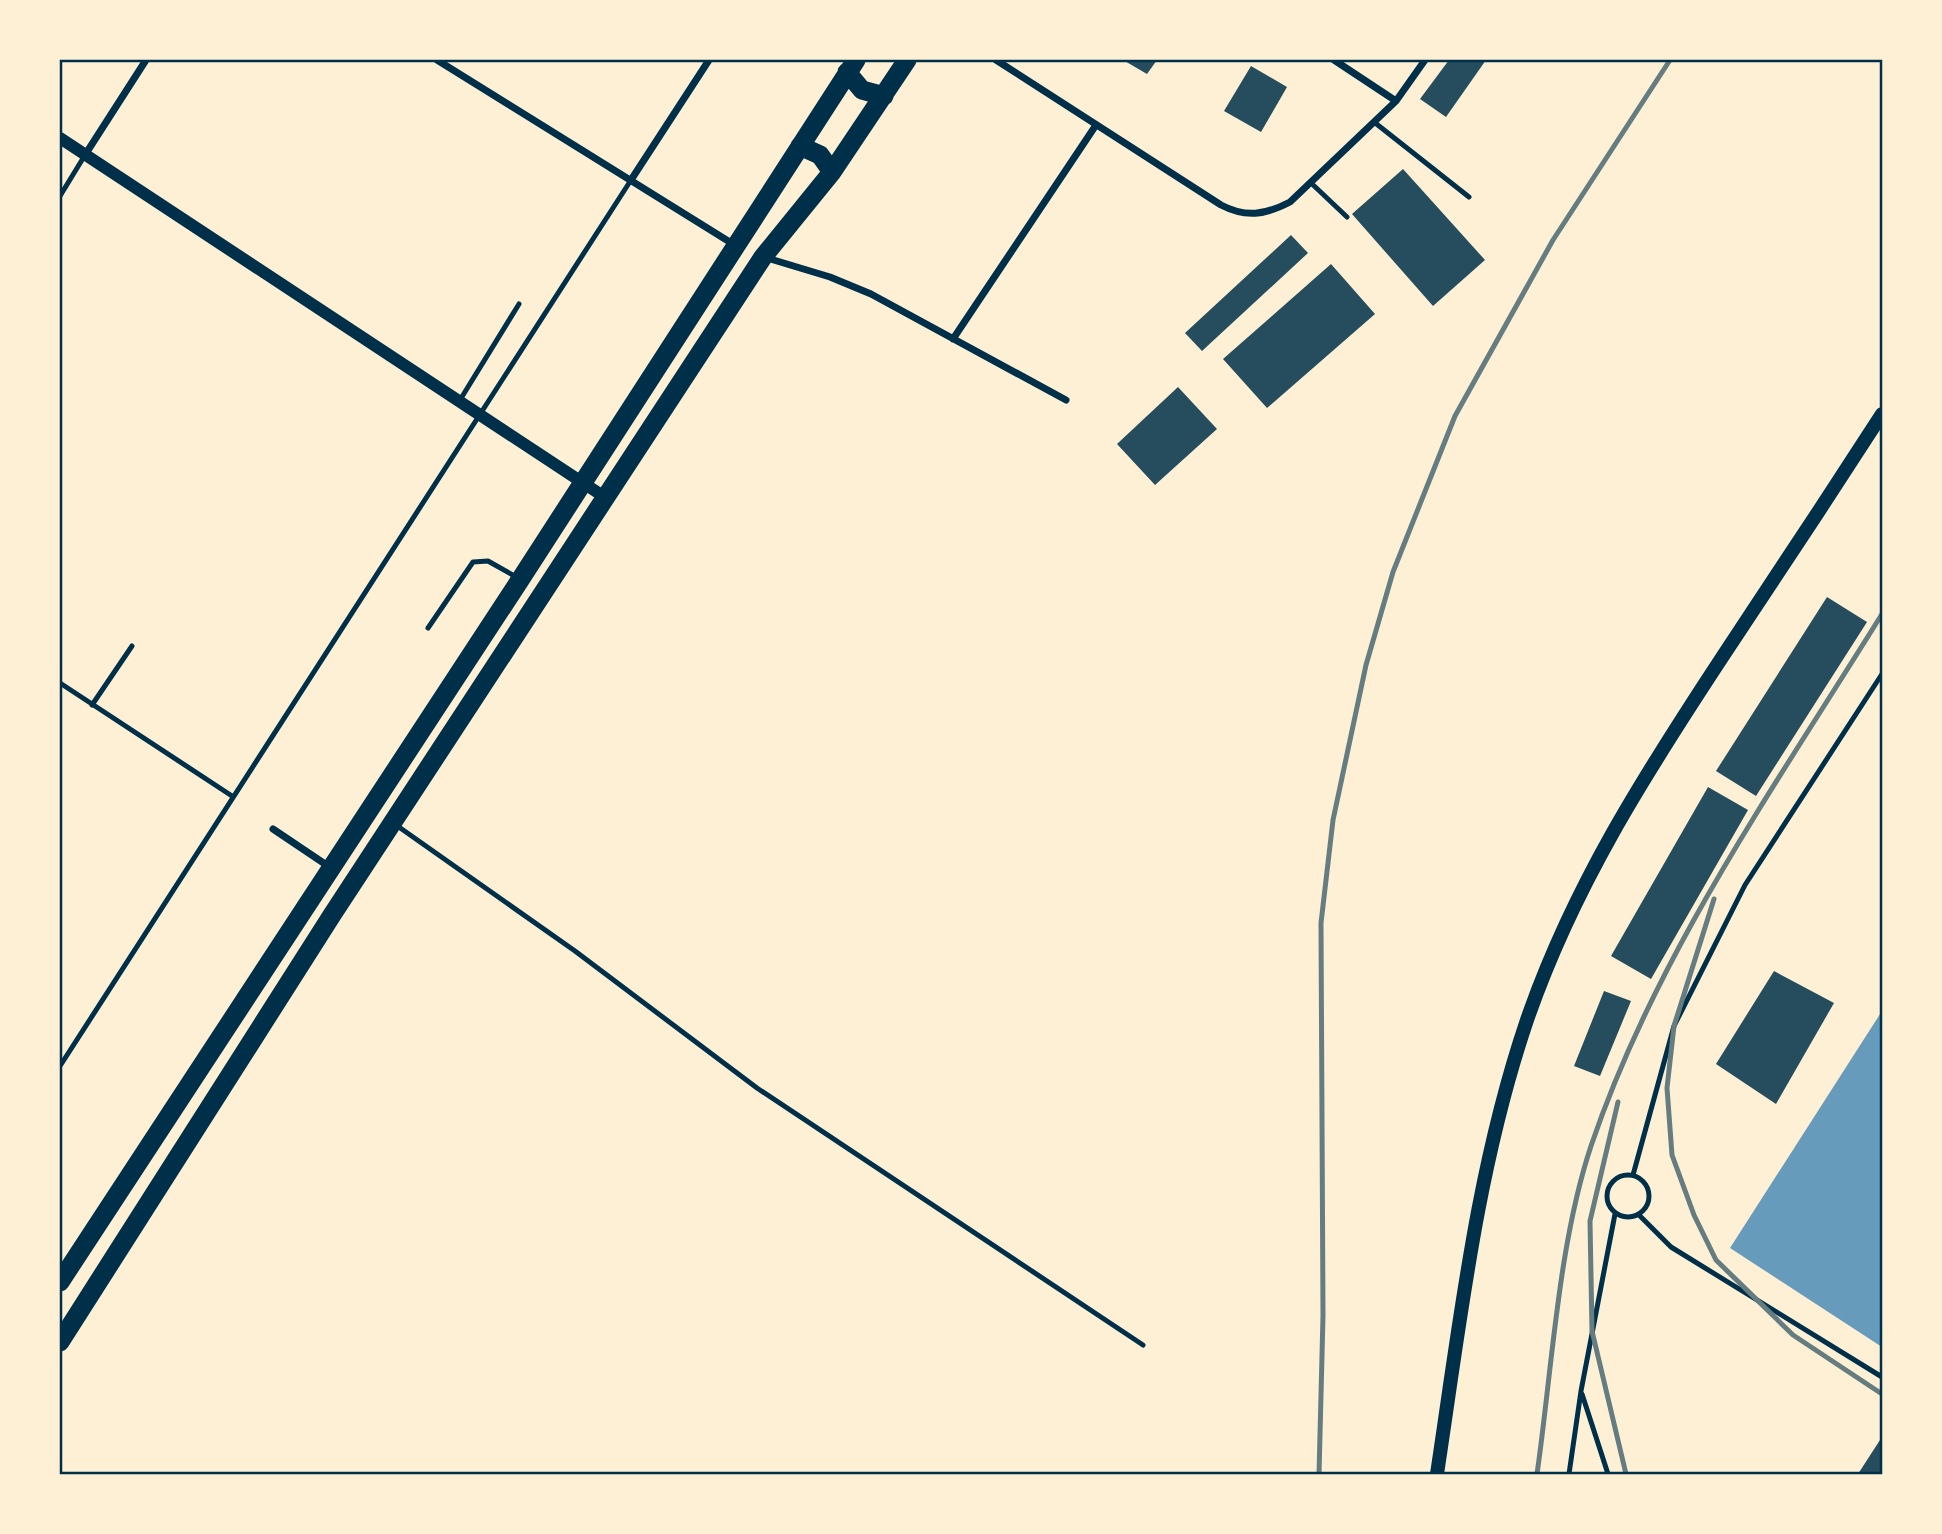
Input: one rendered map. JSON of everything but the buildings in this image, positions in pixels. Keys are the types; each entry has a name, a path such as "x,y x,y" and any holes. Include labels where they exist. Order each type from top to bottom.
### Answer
{"highway":[{"path":"60,1342 393,823 762,257 832,172 907,60"},
{"path":"852,66 862,90 884,96"},
{"path":"60,1282 584,482 852,66"},
{"path":"800,146 820,155 832,172"}],"main road":[{"path":"1437,1475 1469,1263 1494,1132 1527,1020 1570,912 1624,808 1882,414"}],"street":[{"path":"85,155 146,60"},
{"path":"437,60 736,245"},
{"path":"631,180 709,60"},
{"path":"996,60 1237,213 1255,215 1273,211 1290,202 1396,101 1425,60"},
{"path":"1334,60 1396,101"},
{"path":"953,339 1096,125"},
{"path":"60,138 606,498"},
{"path":"762,257 847,283 1066,400"},
{"path":"273,829 331,868"}],"lane":[{"path":"1374,122 1469,197"},
{"path":"60,196 85,155"},
{"path":"60,1066 631,180"},
{"path":"1310,182 1348,217"},
{"path":"459,401 519,304"},
{"path":"428,628 473,562 488,561 520,580"},
{"path":"92,705 132,646"},
{"path":"1633,1175 1674,1026 1745,885 1882,674"},
{"path":"60,683 232,796"},
{"path":"393,823 575,951 757,1087 1143,1345"},
{"path":"1625,1175 1633,1175 1641,1179 1649,1193 1649,1202 1639,1215 1631,1218 1615,1214 1606,1200 1610,1183 1625,1175"},
{"path":"1569,1475 1581,1391 1615,1214"},
{"path":"1639,1215 1671,1247 1882,1377"},
{"path":"1581,1391 1608,1475"}],"water":[{"path":"1882,1011 1882,1347 1730,1248"}],"railway":[{"path":"1319,1474 1323,1316 1321,923 1333,820 1366,665 1393,572 1455,416 1553,240 1670,60"},
{"path":"1537,1474 1557,1308 1571,1224 1591,1146 1618,1075 1649,1006 1721,872 1882,614"},
{"path":"1714,899 1674,1026 1667,1088 1672,1155 1694,1215 1716,1260 1793,1335 1882,1394"},
{"path":"1618,1102 1590,1221 1592,1331 1626,1474"}]}
